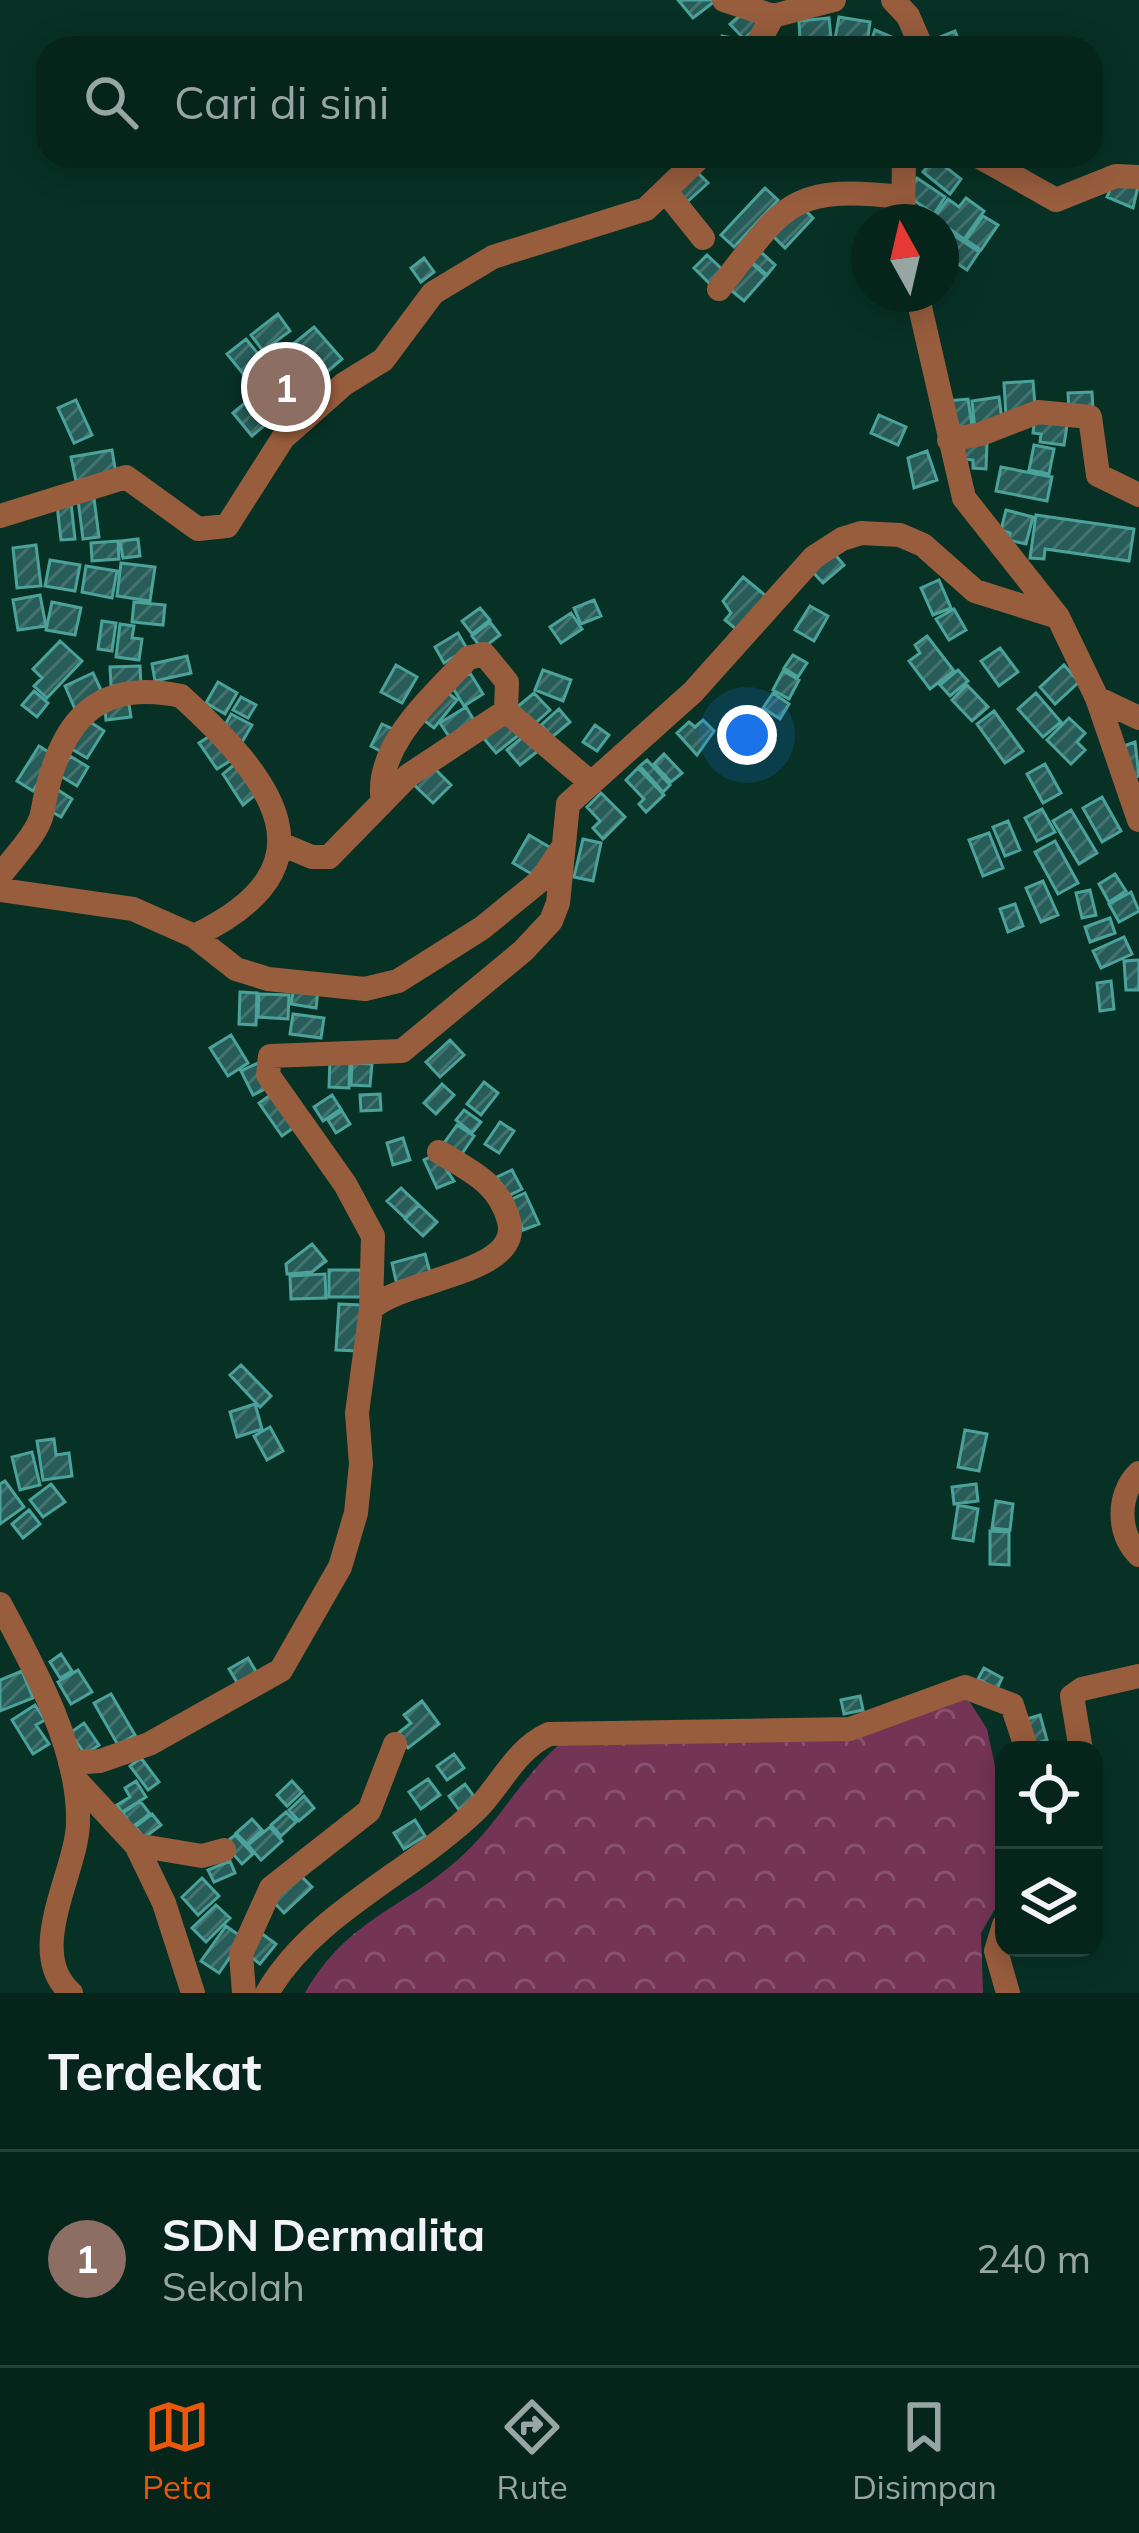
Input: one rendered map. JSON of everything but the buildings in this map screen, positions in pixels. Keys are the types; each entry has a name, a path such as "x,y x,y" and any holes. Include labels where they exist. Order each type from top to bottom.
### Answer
{"street":[{"path":"724,0 772,16 834,0"},
{"path":"893,0 916,36"},
{"path":"916,0 918,36"},
{"path":"761,36 772,16"},
{"path":"0,516 126,477 198,529 227,526 283,438 344,384 383,360 413,316 453,278 493,257 622,219 667,193 690,168"},
{"path":"902,204 904,168"},
{"path":"999,168 1056,200 1116,176 1139,176"},
{"path":"719,289 779,212 800,200 844,191 884,204"},
{"path":"667,193 703,238"},
{"path":"921,312 949,440 973,515 1029,574 1058,617 1097,698 1139,820"},
{"path":"949,440 981,434 1037,412 1090,417 1098,475 1139,496"},
{"path":"72,1770 149,1744 268,1678 291,1659 340,1567 356,1514 361,1352 371,1309 370,1224 268,1075 267,1061 278,1054 402,1051 551,921 561,881 568,804 693,692 814,557 842,539 880,532 899,535 922,545 975,591 1058,617"},
{"path":"383,802 384,771 402,734 468,658 490,656 503,674 506,711 590,782"},
{"path":"0,876 41,818 41,796 75,720 108,695 181,695 272,806 283,845 280,862 251,902 233,917 194,936"},
{"path":"1097,698 1139,718"},
{"path":"283,845 312,857 329,857 409,775 506,711"},
{"path":"0,890 133,909 194,936 236,969 290,982 365,989 398,981 482,928 541,880 561,850"},
{"path":"371,1309 384,1295 487,1264 506,1246 511,1225 496,1188 439,1152"},
{"path":"1139,1472 1122,1502 1127,1535 1139,1555"},
{"path":"0,1604 72,1770 136,1844 164,1903 194,1993"},
{"path":"1080,1741 1072,1696 1082,1688 1139,1676"},
{"path":"267,1993 303,1945 478,1808 522,1753 549,1734 850,1729 945,1690 965,1687 1012,1705 1024,1741"},
{"path":"244,1993 241,1954 271,1888 369,1810 395,1744"},
{"path":"70,1993 57,1973 53,1936 76,1843 72,1770"},
{"path":"136,1844 202,1856 224,1850"},
{"path":"998,1957 1008,1993"}],"green space":[{"path":"940,1696 968,1699 987,1729 995,1766 995,1909 981,1933 983,1993 305,1993 322,1967 359,1930 464,1854 562,1742 825,1734"}],"place":[{"name":"SDN Dermalita","path":"286,387"}]}
